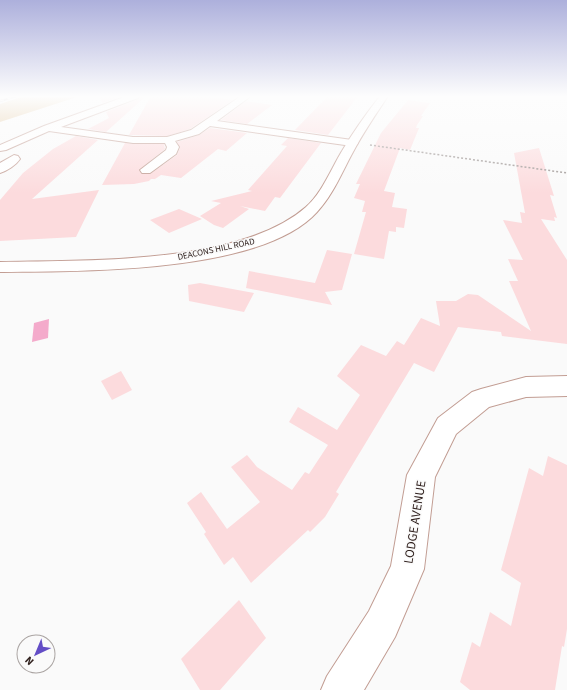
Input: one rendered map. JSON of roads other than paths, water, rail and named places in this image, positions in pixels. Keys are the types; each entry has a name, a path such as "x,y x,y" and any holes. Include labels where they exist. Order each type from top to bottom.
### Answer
{"street":[{"path":"2,148 48,128"},
{"path":"49,128 133,140 168,140 194,132 200,128"},
{"path":"245,128 359,144"},
{"name":"DEACONS HILL ROAD","path":"0,267 129,264 218,251 260,240 285,229 310,211 359,144 367,128"},
{"path":"146,170 172,152 174,147 168,140"},
{"path":"0,169 14,159"},
{"name":"LODGE AVENUE","path":"341,690 382,624 407,569 421,475 447,426 481,399 526,387 567,386"}]}
